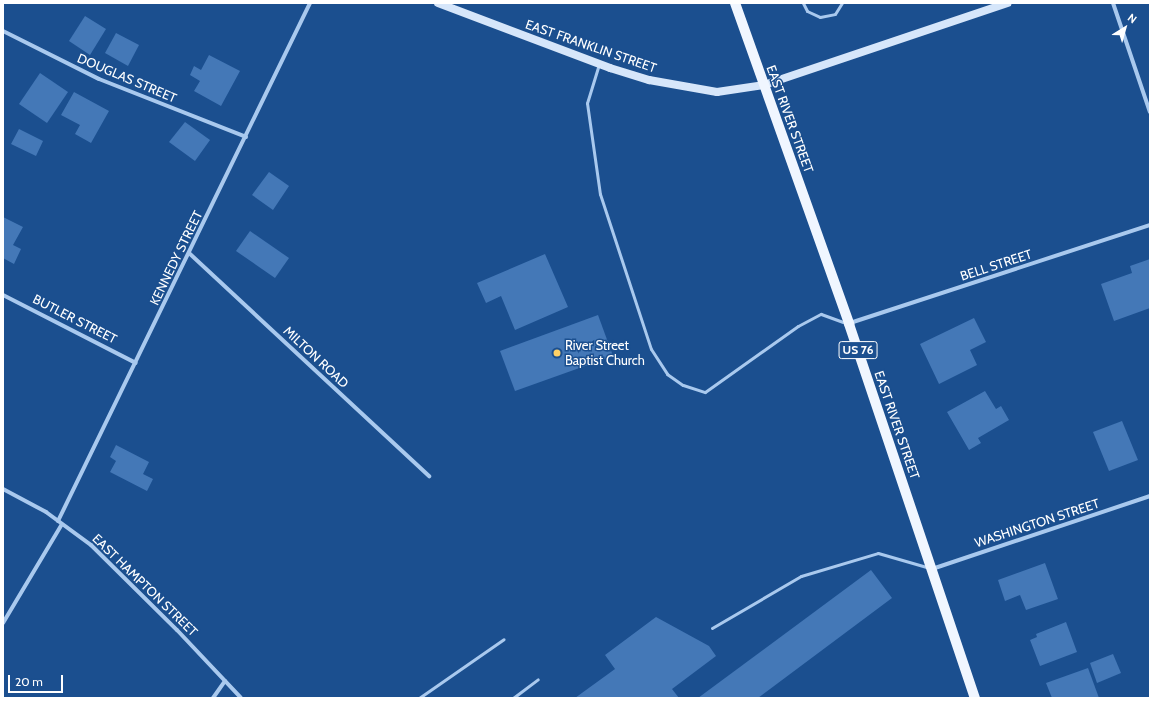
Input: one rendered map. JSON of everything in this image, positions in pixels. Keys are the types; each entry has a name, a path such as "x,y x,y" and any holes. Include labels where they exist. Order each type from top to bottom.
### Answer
{"main road":[{"name":"EAST RIVER STREET","path":"735,3 849,324 975,698"}],"street":[{"name":"KENNEDY STREET","path":"3,623 60,522 310,3"},
{"name":"EAST FRANKLIN STREET","path":"438,3 599,64 649,80 700,90 737,91 764,85 987,6 1008,3"},
{"path":"1114,3 1150,112"},
{"name":"DOUGLAS STREET","path":"3,31 99,79 246,137"},
{"name":"BELL STREET","path":"849,324 1150,225"},
{"name":"MILTON ROAD","path":"189,253 430,476"},
{"name":"BUTLER STREET","path":"3,295 136,363"},
{"name":"EAST HAMPTON STREET","path":"3,489 60,522 91,545 240,698"},
{"name":"WASHINGTON STREET","path":"931,569 1150,496"},
{"path":"213,698 225,681"}],"lane":[{"path":"803,3 807,11 820,18 835,14 842,3"},
{"path":"599,64 587,103 600,194 651,349 667,374 683,385 705,392 798,326 821,314 849,324"},
{"path":"712,628 801,576 878,553 931,569"},
{"path":"419,698 504,640"},
{"path":"513,698 538,679"}],"building":[{"path":"85,16 106,29 90,55 69,41"},
{"path":"116,33 139,45 128,66 105,53"},
{"path":"209,55 240,71 221,106 194,91 200,81 190,75 194,66 201,70"},
{"path":"40,73 68,92 47,123 19,104"},
{"path":"74,92 109,111 91,143 75,134 80,125 61,115"},
{"path":"185,122 210,140 195,161 169,142"},
{"path":"19,129 43,141 36,156 11,144"},
{"path":"269,172 289,186 273,210 252,195"},
{"path":"3,217 23,227 13,245 21,249 14,264 3,258"},
{"path":"250,231 289,258 275,278 236,251"},
{"path":"545,254 568,307 515,330 501,296 486,303 477,283"},
{"path":"1150,259 1150,308 1114,321 1101,284 1132,273 1130,266"},
{"name":"River Street Baptist Church","path":"598,315 613,356 515,391 500,351"},
{"path":"974,318 986,342 970,350 977,365 939,384 920,344"},
{"path":"985,391 996,409 1001,406 1009,420 978,438 981,443 969,450 947,412"},
{"path":"1122,421 1138,460 1109,471 1093,432"},
{"path":"116,445 149,462 143,474 153,479 147,491 110,472 116,461 110,457"},
{"path":"1045,563 1058,599 1026,610 1020,595 1005,601 998,580"},
{"path":"871,570 892,598 758,698 698,698"},
{"path":"656,617 709,646 716,656 672,689 679,698 575,698 615,669 605,655"},
{"path":"1066,622 1077,652 1040,666 1030,640 1037,637 1036,634"},
{"path":"1113,654 1121,673 1097,683 1090,663"},
{"path":"1088,668 1099,698 1052,698 1046,683"}],"place":[{"name":"River Street Baptist Church","path":"557,353"}]}
